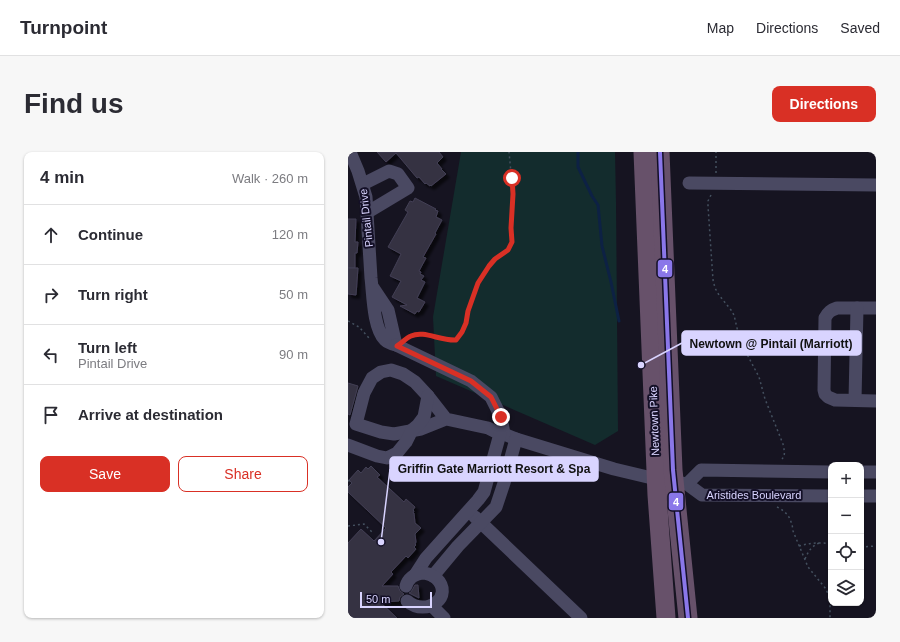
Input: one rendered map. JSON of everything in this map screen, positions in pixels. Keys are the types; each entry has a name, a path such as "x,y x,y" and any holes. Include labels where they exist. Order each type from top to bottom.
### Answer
{"highway":[{"name":"Newtown Pike","path":"643,152 672,482 688,618"},
{"name":"Newtown Pike","path":"660,152 672,482 661,556 666,618"}],"street":[{"name":"Pintail Drive","path":"350,152 366,197 376,324 381,335 386,341 471,381 491,397 501,417 507,436"},
{"path":"362,184 389,171 398,174 408,188 368,212"},
{"path":"689,183 876,185"},
{"path":"876,308 837,308 827,313 825,318 824,390 828,397 835,400 876,401"},
{"path":"855,400 857,308"},
{"path":"446,419 415,382 403,374 391,370 381,372 372,378 352,423 381,432 394,434 421,428 446,419 488,428 507,436 614,469 672,482 700,470 828,472"},
{"path":"348,446 387,458 397,453 406,442 412,430 418,425 424,416 428,396"},
{"path":"415,575 426,558 469,511 484,492 507,436"},
{"path":"433,576 458,546 496,507 504,483 507,436"},
{"path":"864,472 876,472"},
{"name":"Aristides Boulevard","path":"672,482 702,495 828,496"},
{"path":"864,496 876,496"},
{"path":"469,511 581,618"},
{"path":"406,586 410,578 421,573 427,573 438,580 442,591 442,598 439,604 428,611 416,610 410,606 407,601"},
{"path":"434,608 444,618"}],"path":[{"path":"397,345 409,336 419,334 448,340 456,340 462,332 478,283 489,266 495,259 508,250 512,242 511,228 513,194 509,152"},
{"path":"716,152 716,183 715,189 708,201 713,280 719,295 734,315 740,341 759,377 765,399 783,444 784,457 781,460"},
{"path":"348,321 359,327 373,342"},
{"path":"775,506 781,508 788,515 808,567 826,589 830,599 830,618"},
{"path":"348,526 364,524 373,533"},
{"path":"799,546 820,543 828,544"},
{"path":"805,559 813,546 820,543"},
{"path":"864,547 876,546"}],"green space":[{"path":"461,152 615,152 618,431 595,445 436,376 433,317"}],"building":[{"path":"377,152 439,152 443,157 437,163 446,174 430,186 426,183 425,184 419,177 417,178 396,153 386,162"},
{"path":"415,198 436,209 435,210 438,211 436,217 442,220 423,257 426,258 419,271 421,272 420,274 424,276 421,280 425,282 417,298 425,302 419,312 417,311 415,314 400,306 407,305 392,297 401,281 390,276 401,254 388,247 408,212 405,210 410,201 413,202"},
{"path":"348,219 356,219 355,242 358,242 357,253 355,253 355,268 348,268"},
{"path":"348,268 358,268 356,295 348,294"},
{"path":"348,383 358,386 350,415 348,414"},
{"path":"371,466 380,475 377,477 404,502 406,499 415,507 413,513 415,523 421,528 415,534 416,545 414,547 416,549 408,558 406,556 391,572 393,574 382,586 398,586 400,591 404,594 400,597 399,601 380,602 397,618 348,618 348,543 361,529 374,541 386,528 348,492 348,487 352,483 349,480 358,470 361,473 366,467 368,469"},
{"path":"415,585 418,585 419,598 409,593"}],"waterway":[{"path":"578,152 578,167 598,205 602,246 619,321"}],"transit line":[{"name":"4","path":"660,152 673,470 688,618"}],"place":[{"name":"Newtown @ Pintail (Marriott)","path":"641,365"},
{"name":"Griffin Gate Marriott Resort & Spa","path":"381,542"}],"route":[{"path":"501,417 491,397 471,381 397,346 409,336 419,334 448,340 456,340 462,332 478,283 489,266 502,253 508,250 512,242 512,178"}]}
